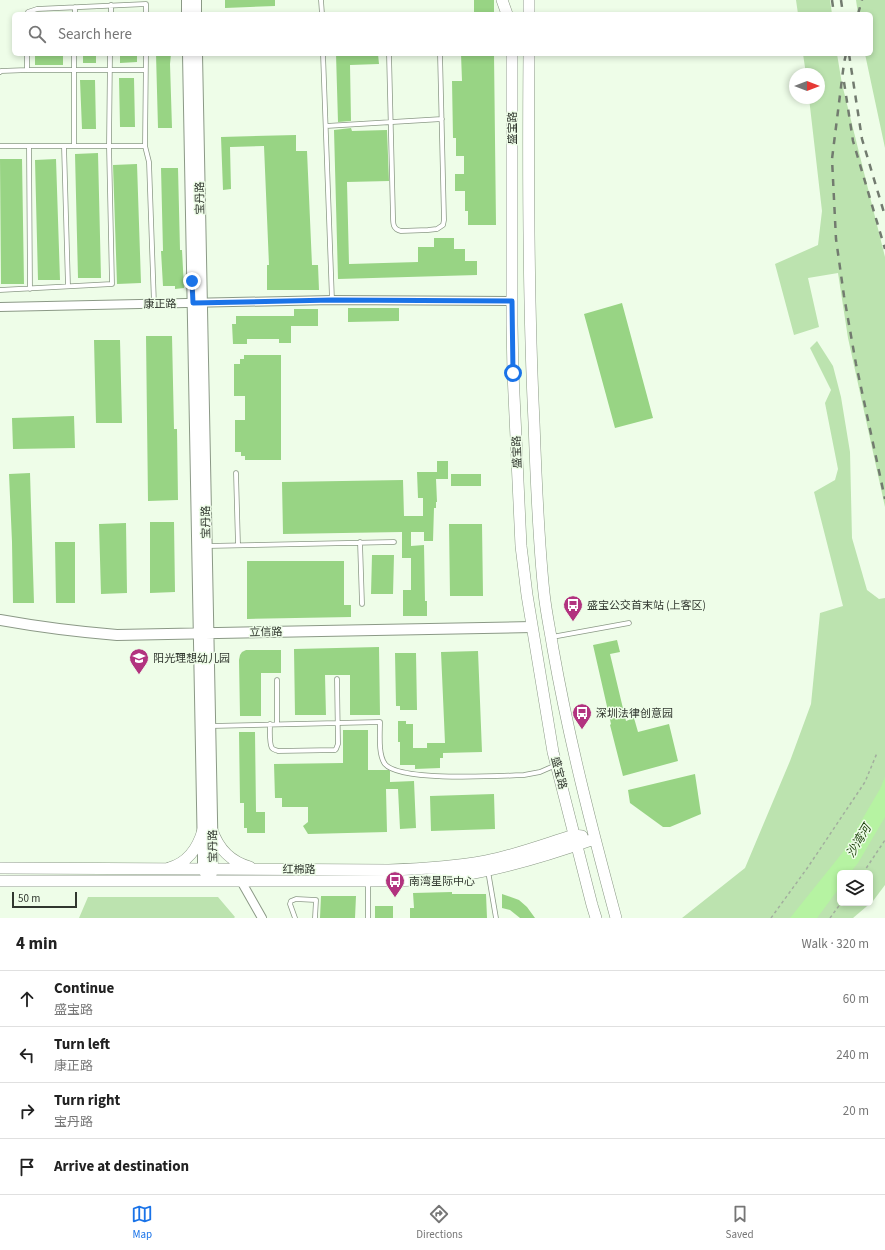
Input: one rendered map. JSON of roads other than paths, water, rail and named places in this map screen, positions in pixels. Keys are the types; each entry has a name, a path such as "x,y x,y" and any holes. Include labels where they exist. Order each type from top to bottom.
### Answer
{"main road":[{"path":"502,0 506,12"},
{"path":"512,0 512,12"},
{"path":"529,0 529,12"},
{"name":"盛宝路","path":"512,56 513,373 521,546 527,595 553,752 576,840"},
{"name":"盛宝路","path":"529,56 528,192 531,355 537,493 544,594 559,683 594,839"},
{"path":"164,869 181,862 189,856 207,830 228,855 246,866 258,869"},
{"path":"594,839 616,918"},
{"name":"红棉路","path":"0,868 389,870 455,866 517,854 576,840 594,839"},
{"path":"576,840 596,918"},
{"name":"红棉路","path":"0,882 424,880 488,871 518,864 576,840"}],"street":[{"path":"187,0 187,12"},
{"path":"196,0 196,12"},
{"name":"宝丹路","path":"188,56 207,546 204,633"},
{"name":"宝丹路","path":"197,56 197,303 208,881"},
{"name":"康正路","path":"0,307 332,300 512,301"},
{"name":"立信路","path":"0,620 44,628 117,635 532,627"},
{"path":"241,881 262,918"}],"lane":[{"path":"321,0 322,12"},
{"path":"28,12 37,8 146,4 146,12"},
{"path":"111,5 111,12"},
{"path":"75,7 75,12"},
{"path":"27,56 27,70"},
{"path":"74,56 74,146"},
{"path":"0,290 112,284 109,146 110,56"},
{"path":"146,56 145,146 149,162 154,304"},
{"path":"323,56 332,300"},
{"path":"389,56 393,227 401,231 437,229 443,225 440,56"},
{"path":"0,72 8,70 146,70"},
{"path":"326,126 442,119"},
{"path":"0,146 145,146"},
{"path":"29,146 30,289"},
{"path":"64,146 68,286"},
{"path":"236,473 238,545"},
{"path":"360,542 362,604"},
{"path":"207,546 394,542"},
{"path":"552,637 629,624"},
{"path":"270,724 270,744 274,750 335,750 338,747 337,679"},
{"path":"276,680 277,724"},
{"path":"206,726 380,722 381,756 386,765 398,772 423,776 524,775 540,772 557,765"},
{"path":"488,871 496,918"},
{"path":"368,881 368,918"},
{"path":"295,918 290,904 291,901 316,900 316,918"}],"water":[{"name":"沙湾河","path":"885,777 885,817 858,863 852,870 837,870 837,891 817,918 790,918 843,852 880,789"}],"railway":[{"path":"832,0 834,12"},
{"path":"841,0 843,12"},
{"path":"859,12 862,0"},
{"path":"846,56 832,159 836,239 856,364 885,499"},
{"path":"849,56 862,139 885,216"},
{"path":"844,82 853,141 885,249"}],"place":[{"name":"盛宝公交首末站 (上客区)","path":"573,622"},
{"name":"阳光理想幼儿园","path":"139,675"},
{"name":"深圳法律创意园","path":"582,730"},
{"name":"南湾星际中心","path":"395,898"}]}
